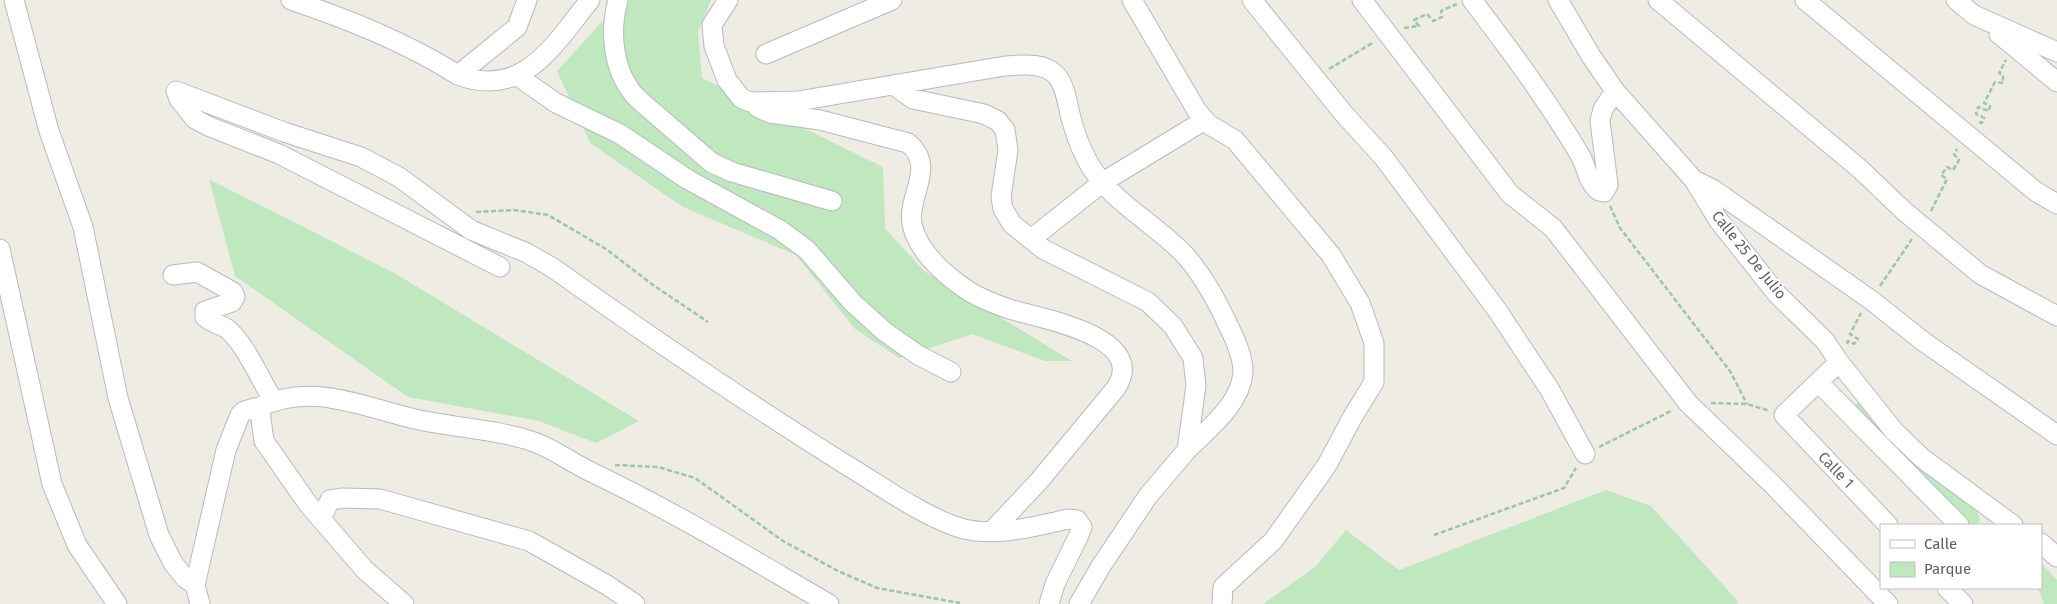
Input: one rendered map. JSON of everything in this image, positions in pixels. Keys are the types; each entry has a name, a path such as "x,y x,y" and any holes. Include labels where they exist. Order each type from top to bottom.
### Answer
{"street":[{"path":"14,0 49,131 82,226 118,398 158,535 173,563 185,578 203,581 211,604"},
{"path":"291,0 389,36 424,54 458,75 466,78 496,80 516,75 533,67 546,56 590,0"},
{"path":"458,75 517,27 527,0"},
{"path":"618,0 614,15 615,50 621,75 631,92 638,99 712,163 732,172 832,200"},
{"path":"728,0 712,25 714,46 727,80 741,98 770,113 820,120 908,143 917,150 921,168 912,223 917,238 946,274 968,291 988,300 1087,332 1106,342 1120,358 1121,376 1116,388 1038,481 992,531"},
{"path":"766,54 892,0"},
{"path":"1132,0 1197,111 1218,131 1235,140 1331,254 1360,302 1374,343 1374,382 1352,418 1327,466 1273,541 1223,587 1222,604"},
{"path":"1252,0 1344,114 1384,158 1497,310 1550,390 1584,454"},
{"path":"1362,0 1510,194 1553,228 1688,403 1774,486 1888,604"},
{"path":"1472,0 1520,63 1566,133 1581,156 1595,188 1604,192 1608,185 1608,176 1600,120 1603,109 1615,91"},
{"name":"Calle 25 De Julio","path":"1558,0 1591,56 1615,91 1694,180 1719,221 1773,288 1825,341 1842,355 1894,431 1922,458 2009,524"},
{"path":"1658,0 1860,169 1980,274 2057,316"},
{"path":"1805,0 1966,145 2057,204"},
{"path":"1956,0 2020,50 2057,82"},
{"path":"1974,15 2057,52"},
{"path":"750,102 798,101 1005,66 1022,65 1046,68 1056,74 1062,84 1085,156 1103,182 1131,210 1167,238 1192,264 1220,307 1240,355 1243,372 1234,400 1187,450 1148,496 1101,566 1079,604"},
{"path":"516,75 556,103 620,134 687,180 780,230 806,250 853,302 885,332 918,355 951,372"},
{"path":"893,85 913,100 984,114 998,121 1005,130 1008,150 1000,197 1003,210 1012,224 1043,249 1148,302 1178,332 1193,358 1196,369 1194,410 1187,450"},
{"path":"500,267 279,154 195,119 176,92 178,91 284,132 361,157 399,177 471,230 527,253 554,268 736,395 906,501 954,526 992,531 1068,519 1073,519 1080,523 1082,527 1079,535 1054,584 1049,604"},
{"path":"1031,239 1103,182 1205,120"},
{"path":"1694,180 1714,190 1874,303 1924,342 2057,435"},
{"path":"0,249 52,484 77,545 117,604"},
{"path":"173,275 197,272 233,292 235,297 232,302 205,311 205,317 212,323 226,328 240,345 266,404 262,416 264,441 322,520 365,570 404,604"},
{"path":"1784,415 1819,383 1842,355"},
{"path":"1819,383 1958,524"},
{"path":"200,604 196,580 226,450 240,416 249,409 266,404 316,395 341,399 416,419 506,434 536,443 652,501 829,604"},
{"name":"Calle 1","path":"1784,415 1887,524"},
{"path":"322,520 330,500 343,498 380,499 529,541 607,585 635,604"},
{"path":"2042,544 2057,556"},
{"path":"1948,589 1963,604"}],"path":[{"path":"1842,355 1848,341 1854,344 1858,339 1850,334 1863,310 1874,303 1915,234 1910,227 1912,223 1923,226 1947,179 1942,175 1947,167 1953,170 1959,160 1954,154 1956,148 1966,145 1974,129 1968,126 1972,119 1982,123 1984,118 1976,114 1978,107 1989,111 1990,106 1984,103 1995,82 2003,83 2003,75 1999,72 2011,52 2017,57 2020,50"},
{"path":"1604,192 1620,228 1730,371 1746,404"},
{"path":"449,213 514,210 548,215 606,249 653,285 708,322"},
{"path":"1434,535 1564,488 1584,454 1688,403 1746,404 1784,415"},
{"path":"610,464 658,468 695,478 783,541 838,571 878,588 960,603"}],"green space":[{"path":"622,0 711,0 698,32 702,78 883,167 885,228 924,271 1072,361 1045,361 973,334 899,358 855,329 796,255 683,207 590,143 557,71"},
{"path":"209,179 396,274 639,421 596,443 539,421 408,397 235,276"},
{"path":"1859,401 1978,513 1980,521 1978,524 1968,524 1854,406"},
{"path":"1606,490 1651,506 1736,599 1738,604 1263,604 1315,567 1346,530 1399,570"},
{"path":"2042,564 2057,580 2057,604 2044,604 2038,589 2042,589"}]}
